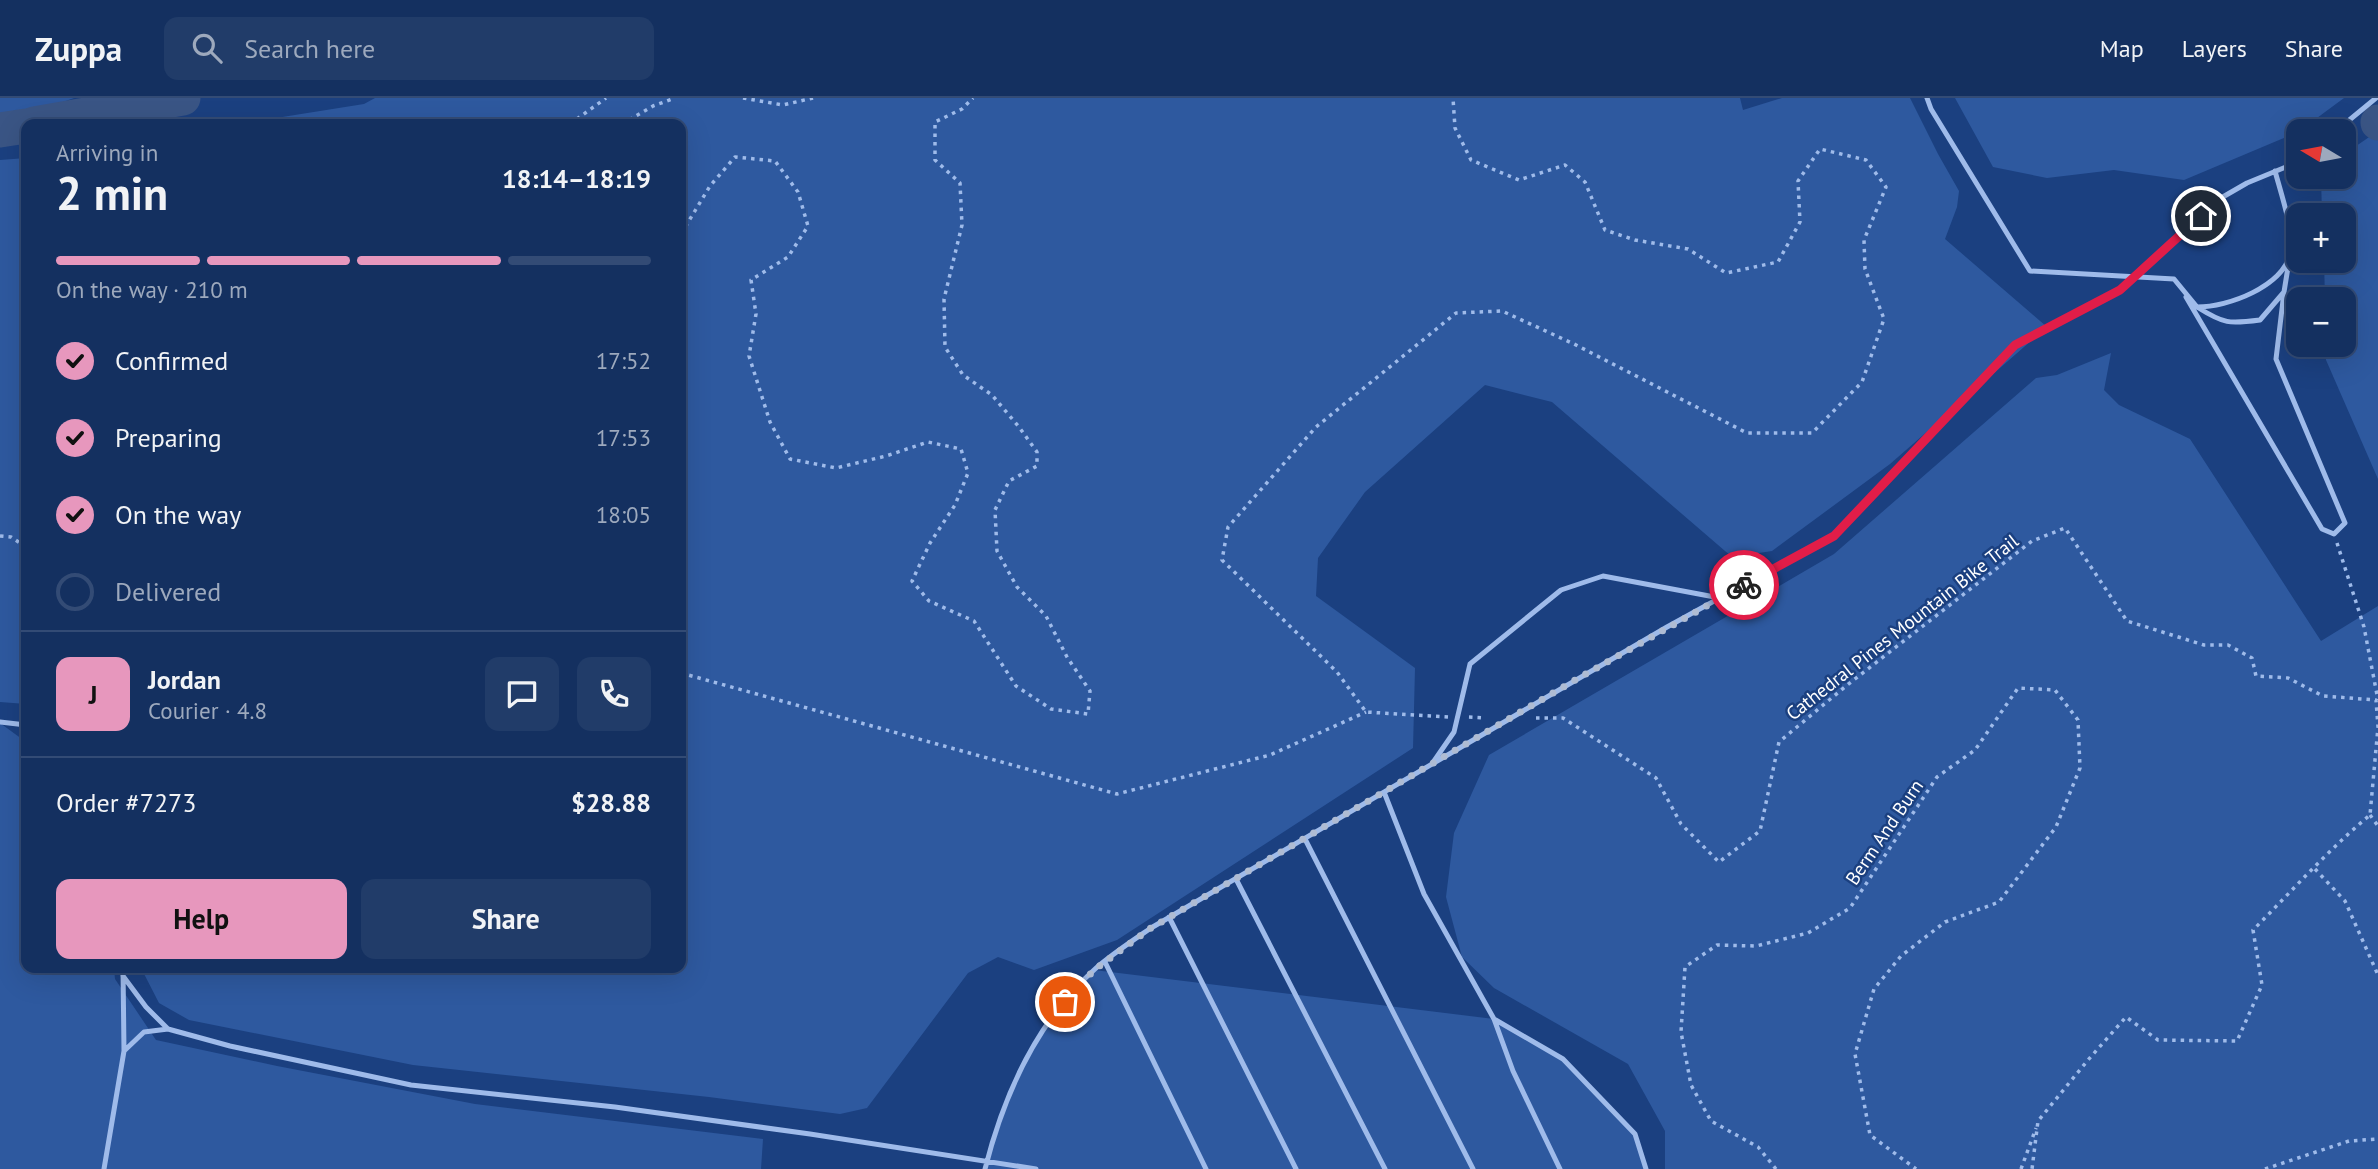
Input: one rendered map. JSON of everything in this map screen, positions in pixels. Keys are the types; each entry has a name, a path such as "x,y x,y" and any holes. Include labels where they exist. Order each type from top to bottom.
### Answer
{"lane":[{"path":"1927,98 1931,109 2030,271 2174,279 2197,307 2218,321 2234,323 2260,320 2284,292"},
{"path":"2351,119 2376,98"},
{"path":"985,1169 996,1129 1021,1066 1050,1019 1094,970 1169,917 1510,718 1834,536 2015,345 2120,290 2221,198 2247,183 2286,167"},
{"path":"2275,171 2286,214"},
{"path":"2197,307 2212,307 2259,290 2281,271 2286,262"},
{"path":"2181,288 2322,529 2334,534 2345,523 2276,359 2287,273"},
{"path":"1433,763 1454,732 1470,664 1561,590 1603,576 1720,598"},
{"path":"0,722 21,724"},
{"path":"1384,792 1424,894 1494,1019 1513,1071 1560,1169"},
{"path":"1305,839 1472,1169"},
{"path":"1236,879 1385,1169"},
{"path":"1169,917 1296,1169"},
{"path":"1105,962 1206,1169"},
{"path":"123,976 146,1007 168,1029"},
{"path":"104,1169 124,1051 123,976"},
{"path":"1494,1019 1563,1059 1634,1134 1646,1169"},
{"path":"124,1051 144,1032 168,1029 230,1046 411,1085 615,1107 1036,1169"}],"path":[{"path":"577,119 606,98"},
{"path":"631,119 653,106 675,98"},
{"path":"743,98 783,105 813,98"},
{"path":"686,226 710,186 735,158 775,161 798,192 808,226 788,257 751,280 756,314 749,356 770,422 790,459 836,468 928,442 961,449 968,473 955,505 930,543 912,581 929,601 974,621 1016,686 1051,709 1088,714 1090,691 1067,657 1046,616 1017,587 997,551 995,510 1009,481 1037,466 1037,452 992,395 962,375 945,347 944,299 962,225 960,183 935,160 935,122 962,109 973,98"},
{"path":"686,674 1117,794 1270,755 1366,712 1337,673 1222,560 1228,527 1316,427 1456,313 1502,311 1574,344 1747,433 1812,433 1862,382 1884,319 1865,269 1864,240 1886,187 1866,160 1820,149 1798,181 1800,222 1778,262 1726,273 1688,249 1634,240 1605,230 1585,182 1565,165 1519,180 1471,160 1455,128 1453,98"},
{"name":"Cathedral Pines Mountain Bike Trail","path":"1366,712 1563,719 1656,778 1681,824 1719,862 1760,831 1779,742 1846,686 2032,541 2065,527 2127,621 2204,645 2228,645 2252,658 2256,676 2288,678 2323,696 2377,700"},
{"path":"2334,534 2364,627 2377,700 2378,727 2370,814 2378,826"},
{"path":"0,537 11,537 21,544"},
{"name":"Berm And Burn","path":"1776,1169 1758,1147 1711,1121 1691,1085 1681,1032 1685,967 1717,945 1756,946 1808,933 1850,908 1937,778 1975,750 2018,688 2055,690 2078,720 2080,768 2056,827 1999,901 1945,922 1901,956 1874,989 1855,1054 1870,1135 1916,1169"},
{"path":"2021,1169 2038,1121 2126,1017 2158,1040 2237,1041 2262,985 2253,930 2315,869 2335,844 2370,814"},
{"path":"2315,869 2345,901 2378,975"},
{"path":"2032,1169 2038,1121"},
{"path":"2265,1169 2349,1141 2378,1139"}],"shaded area":[{"path":"0,98 74,98 0,125"},
{"path":"375,98 1740,98 1743,110 1782,98 1910,98 1959,191 1957,207 1945,239 2047,327 1890,464 1772,551 1732,557 1552,402 1485,385 1365,492 1318,558 1316,596 1415,668 1413,748 1117,940 1034,970 998,957 968,973 867,1108 840,1114 413,1065 189,1020 159,1003 144,973 686,973 686,119 270,119 364,104"},
{"path":"1955,98 2344,98 2316,119 2286,119 2286,137 2184,180 2114,170 2047,178 1993,167"},
{"path":"2378,131 2378,479 2326,360 2326,357 2356,357 2356,287 2325,287 2324,273 2356,273 2356,203 2322,203 2321,189 2356,189 2356,146"},
{"path":"21,158 21,704 0,702 0,160"},
{"path":"2111,353 2104,390 2119,405 2190,439 2321,641 2378,606 2378,1169 1665,1169 1665,1131 1628,1064 1494,988 1462,957 1446,897 1454,833 1489,755 1834,554 2036,378 2057,375"},
{"path":"0,723 21,738 21,973 114,973 115,979 156,1040 475,1104 763,1139 761,1169 0,1169"},
{"path":"1094,970 1494,1019 1563,1059 1635,1134 1646,1169 985,1169 1021,1066 1050,1019"}],"waterway":[{"path":"63,119 183,98"},
{"path":"0,130 21,127"}],"way so far":[{"path":"1065,1002 1094,970 1151,928 1577,679 1744,585"}],"route":[{"path":"1744,585 1834,536 2015,345 2120,290 2201,216"}]}
